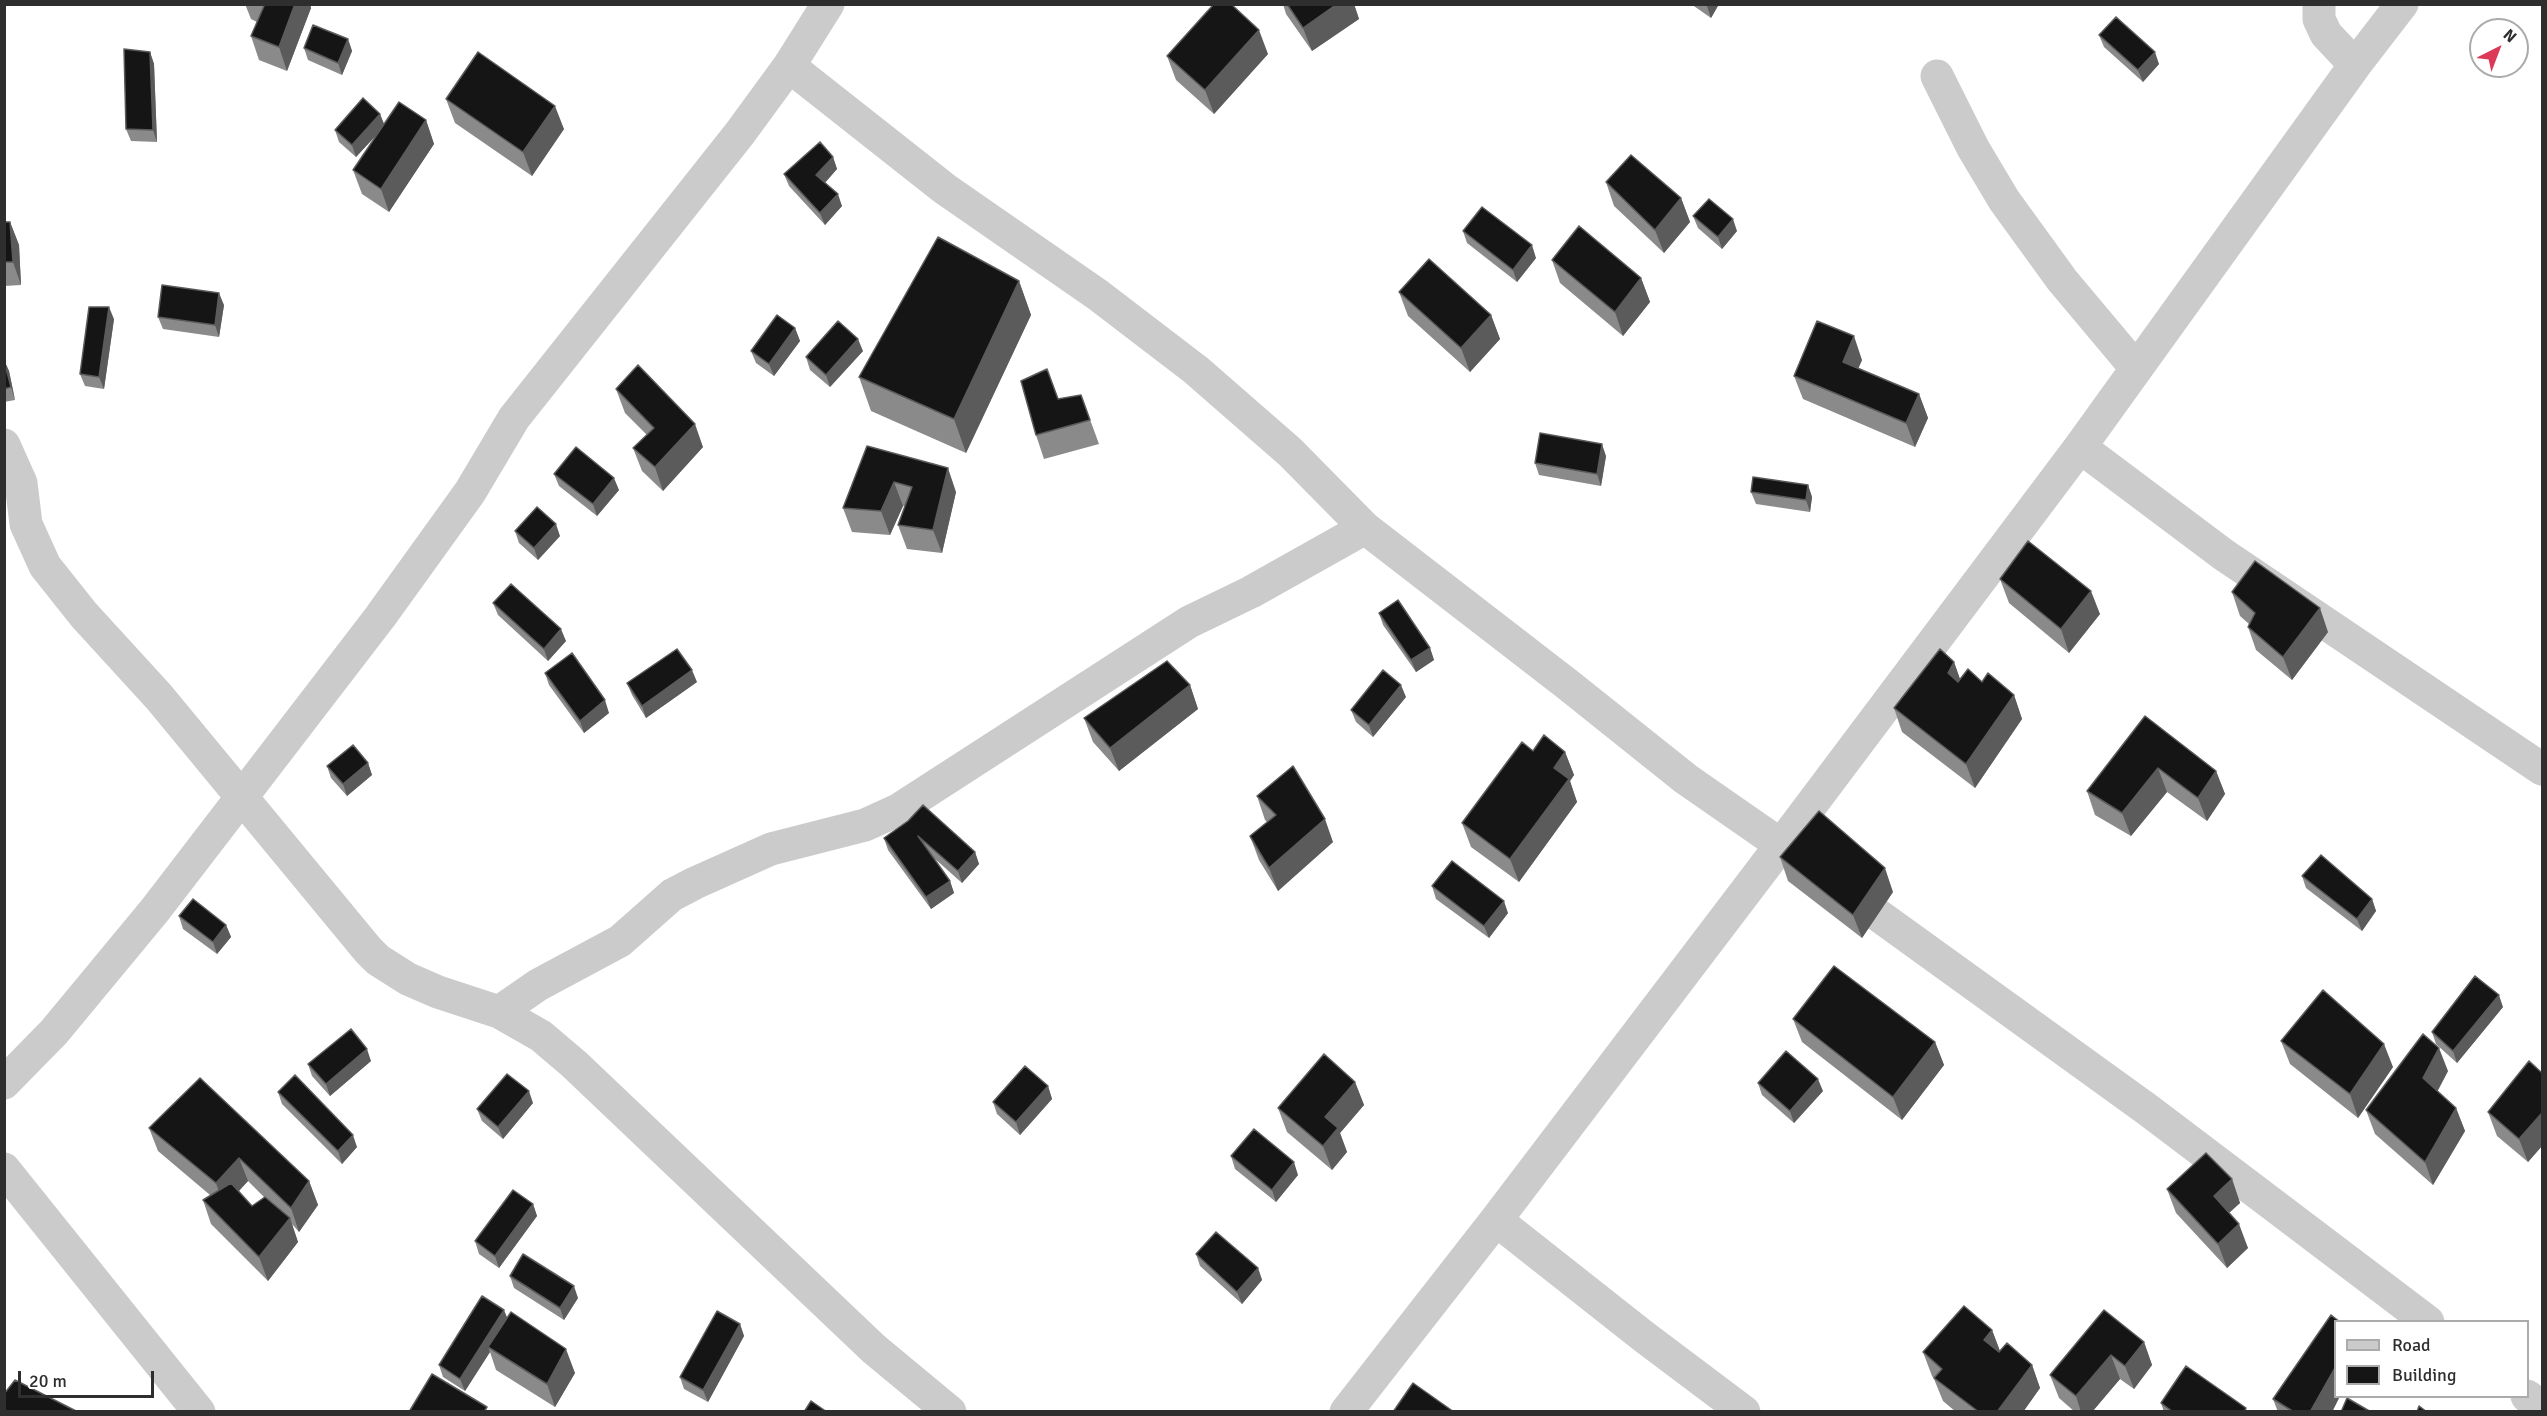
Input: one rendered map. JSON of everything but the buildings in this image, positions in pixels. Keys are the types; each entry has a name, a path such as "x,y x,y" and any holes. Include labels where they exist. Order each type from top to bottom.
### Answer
{"street":[{"path":"4,1083 69,1014 154,910 373,627 471,492 514,418 740,133 789,66 828,4"},
{"path":"2319,4 2319,19 2326,34 2355,65"},
{"path":"1346,1412 1496,1220 2080,447 2135,367 2402,4"},
{"path":"789,66 945,189 1098,295 1196,370 1290,452 1365,528 1686,779 1781,844 2148,1110 2425,1320"},
{"path":"1937,76 1973,148 2004,200 2062,280 2135,367"},
{"path":"4,445 21,483 26,524 45,566 84,615 159,697 378,960 408,979 438,992 499,1012 541,1036 574,1064 866,1341 950,1412"},
{"path":"2080,447 2224,555 2542,769"},
{"path":"499,1012 538,985 620,941 672,895 695,883 771,849 865,825 898,810 1189,622 1251,592 1365,528"},
{"path":"4,1169 199,1412"},
{"path":"1496,1220 1744,1412"},
{"path":"2529,1398 2542,1408"}]}
